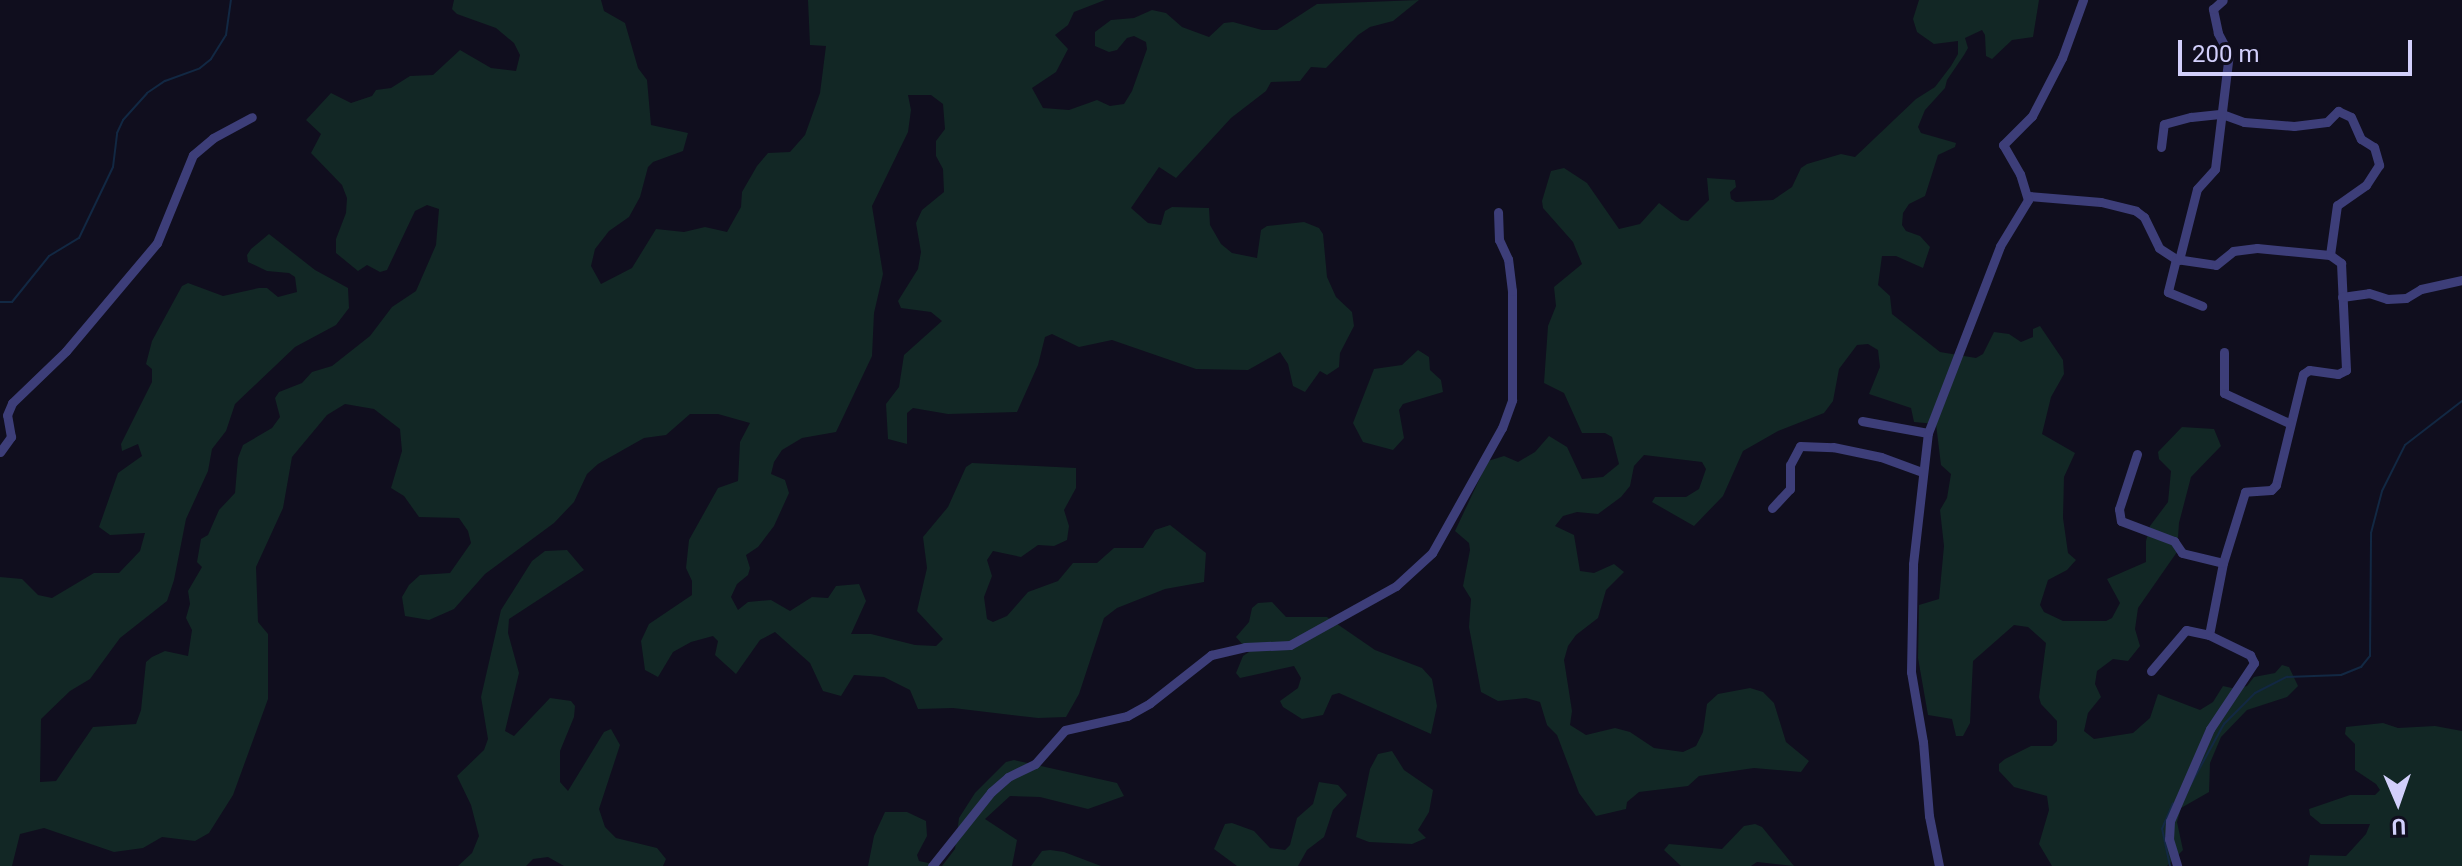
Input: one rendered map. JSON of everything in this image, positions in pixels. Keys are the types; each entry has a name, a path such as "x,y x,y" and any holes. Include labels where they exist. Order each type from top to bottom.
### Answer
{"street":[{"path":"2029,196 2003,146 2032,116 2062,58 2083,0"},
{"path":"2202,306 2168,292 2197,189 2215,169 2229,54 2218,33 2213,9 2223,0"},
{"path":"2161,147 2166,123 2222,114 2244,122 2284,126 2327,122 2338,111 2351,117 2361,139 2374,147 2379,165 2366,185 2337,205 2330,255"},
{"path":"0,452 11,437 7,415 12,403 66,351 157,243 193,155 213,138 252,117"},
{"path":"2029,196 2101,202 2136,211 2144,217 2159,248 2178,260 2216,265 2242,248 2330,255 2341,263 2346,370 2338,374 2305,372 2289,423 2276,485 2271,490 2245,492 2223,563 2209,635"},
{"path":"1939,866 1929,816 1923,742 1911,672 1913,564 1922,472 1928,433 2000,246 2029,196"},
{"path":"932,866 991,792 1008,777 1035,764 1065,730 1127,716 1150,703 1211,655 1245,647 1290,645 1396,586 1432,553 1502,428 1512,400 1512,291 1508,259 1499,240 1498,212"},
{"path":"2342,297 2369,293 2387,299 2406,298 2421,289 2462,280"},
{"path":"2224,352 2224,393 2289,423"},
{"path":"1862,421 1928,433"},
{"path":"1772,508 1790,489 1790,465 1800,446 1833,447 1881,457 1922,472"},
{"path":"2137,454 2119,509 2121,521 2174,541 2182,553 2223,563"},
{"path":"2151,671 2186,630 2209,635 2250,655 2254,663 2210,729 2170,821 2169,839 2177,866"}],"green space":[{"path":"454,0 601,0 604,11 625,23 638,68 647,80 651,125 688,133 683,151 653,162 648,167 640,197 629,217 609,231 595,249 591,266 601,284 632,268 656,229 684,232 705,227 727,232 741,207 742,192 757,166 768,153 790,152 805,135 820,93 826,46 810,45 808,0 1105,0 1074,12 1068,25 1055,35 1068,49 1056,72 1032,88 1043,108 1069,110 1097,100 1110,106 1124,104 1132,91 1147,49 1146,42 1134,36 1127,38 1117,50 1109,52 1095,46 1095,32 1111,20 1134,18 1152,10 1166,13 1182,27 1209,37 1224,23 1233,22 1262,30 1277,30 1317,4 1419,0 1393,21 1370,27 1358,35 1326,68 1311,67 1300,81 1271,82 1266,91 1231,118 1176,178 1159,167 1131,208 1148,223 1161,225 1165,211 1172,207 1209,208 1210,225 1221,244 1232,253 1257,258 1261,230 1267,226 1304,222 1319,228 1323,234 1327,277 1336,297 1352,312 1354,326 1340,353 1339,367 1327,375 1320,371 1305,392 1293,386 1288,364 1280,352 1248,370 1196,369 1112,340 1079,347 1052,334 1045,337 1038,365 1017,412 948,414 913,408 907,413 907,444 888,439 886,404 899,387 904,355 942,321 931,312 901,308 898,301 918,269 921,252 916,223 922,210 944,192 943,169 936,156 936,141 945,129 943,104 931,95 908,95 911,110 908,132 872,206 883,274 874,313 872,356 836,432 802,438 782,450 774,462 771,474 785,480 789,493 774,526 758,547 746,555 750,568 748,575 737,584 731,597 738,610 748,602 771,600 790,611 812,597 828,598 836,586 859,584 866,601 851,634 871,634 915,645 936,646 943,639 917,611 927,568 923,537 948,507 966,467 972,463 1076,468 1076,488 1064,510 1069,526 1067,540 1054,546 1038,545 1021,557 993,551 987,560 992,576 984,597 987,619 993,622 1007,616 1028,592 1058,581 1073,563 1097,563 1114,548 1143,548 1155,530 1170,525 1206,553 1204,582 1165,589 1117,608 1104,618 1079,694 1066,717 1038,718 953,708 918,709 910,690 884,677 854,675 841,696 823,691 810,663 775,632 760,640 736,674 715,655 718,641 713,636 691,642 673,652 658,677 645,670 641,641 649,624 692,595 692,581 686,568 689,540 718,488 738,481 740,442 750,423 718,414 690,414 666,435 644,438 598,464 587,474 574,502 554,523 485,574 454,609 429,620 405,616 402,597 409,585 420,575 450,573 471,543 468,531 459,518 419,517 404,496 391,488 402,451 400,429 374,409 345,404 327,415 292,457 283,508 256,567 258,622 268,634 268,699 233,795 209,833 195,841 162,837 143,848 114,852 44,828 20,834 12,866 0,866 0,577 22,579 38,595 52,598 94,573 119,573 140,551 145,533 110,535 99,527 118,473 142,456 138,444 122,451 121,444 152,382 152,369 146,364 152,341 182,286 188,283 223,296 259,288 267,288 278,297 297,292 295,277 289,273 267,271 248,262 247,255 251,249 269,234 315,270 348,288 349,308 336,325 295,347 235,404 226,431 212,449 208,471 186,519 167,601 120,638 90,679 70,691 41,719 40,782 56,781 93,727 136,724 141,710 146,662 165,651 188,656 192,630 186,618 190,604 188,591 202,567 197,562 201,539 208,535 219,510 235,493 238,458 243,445 272,428 280,417 275,398 279,392 302,383 312,372 332,366 370,336 392,307 416,291 436,245 439,209 427,205 415,211 387,270 380,272 367,265 358,271 336,253 336,239 346,213 347,198 342,185 311,153 321,134 306,120 331,93 351,103 372,96 376,90 391,88 410,76 433,75 460,50 491,68 516,71 520,55 514,43 496,28 457,14 452,9"},
{"path":"1919,0 2039,0 2033,37 2012,40 1992,59 1986,56 1982,30 1965,38 1968,48 1945,88 1925,110 1918,127 1921,133 1956,143 1955,147 1938,155 1925,196 1909,204 1903,213 1902,225 1906,231 1920,236 1930,247 1923,268 1896,256 1882,256 1878,285 1890,296 1892,314 1940,352 1976,358 1983,354 1994,332 2009,334 2021,342 2033,337 2033,329 2040,326 2063,360 2064,374 2051,397 2042,434 2075,453 2064,477 2063,518 2068,553 2076,560 2067,570 2048,580 2040,605 2044,612 2063,621 2106,621 2112,618 2120,603 2107,579 2146,562 2150,526 2168,502 2171,471 2159,459 2158,452 2182,427 2214,429 2221,446 2191,477 2179,523 2177,552 2138,608 2135,629 2140,646 2128,661 2113,659 2097,671 2095,684 2101,697 2088,713 2084,731 2094,739 2133,733 2150,718 2158,694 2200,710 2213,702 2223,686 2236,689 2247,686 2254,677 2275,673 2282,665 2289,667 2298,686 2287,697 2247,710 2221,737 2210,763 2209,792 2181,808 2177,822 2183,850 2167,866 2052,866 2039,844 2049,810 2047,796 2014,787 1999,771 1999,764 2005,759 2031,746 2052,746 2057,741 2057,721 2041,704 2039,697 2046,643 2028,627 2014,625 1973,661 1970,723 1963,736 1956,736 1952,719 1928,715 1918,658 1919,605 1939,599 1944,546 1940,510 1947,498 1951,474 1941,465 1936,424 1914,422 1911,408 1869,394 1880,367 1878,350 1868,344 1857,345 1839,369 1833,401 1824,413 1778,431 1743,451 1723,496 1694,526 1652,502 1655,497 1686,497 1699,489 1706,469 1702,462 1644,455 1634,466 1630,486 1621,497 1598,514 1577,512 1563,516 1555,526 1574,535 1580,571 1594,573 1614,564 1624,572 1606,590 1598,618 1576,635 1568,646 1564,660 1572,711 1570,725 1586,735 1615,728 1630,732 1654,748 1683,752 1696,746 1703,732 1707,704 1718,694 1750,688 1763,692 1774,703 1786,742 1809,761 1801,772 1754,768 1699,776 1688,786 1639,792 1627,802 1626,809 1596,816 1579,793 1557,735 1547,725 1540,702 1526,698 1498,701 1481,692 1469,627 1471,599 1463,586 1469,543 1455,531 1488,461 1504,456 1518,462 1535,452 1549,436 1567,447 1582,479 1603,477 1619,464 1612,437 1605,433 1582,433 1564,393 1544,383 1548,326 1556,306 1554,287 1582,264 1573,242 1543,208 1542,201 1551,171 1564,168 1587,183 1619,229 1640,224 1659,203 1681,220 1688,221 1709,200 1707,178 1735,180 1736,187 1730,192 1731,199 1736,202 1773,200 1792,187 1801,168 1807,164 1841,154 1855,157 1916,99 1935,87 1951,66 1958,54 1958,41 1934,44 1917,32 1913,19"},
{"path":"1418,350 1429,357 1430,370 1441,380 1443,392 1403,404 1399,410 1404,438 1393,450 1363,442 1353,423 1374,369 1402,365"},
{"path":"567,550 584,570 509,619 508,633 519,673 505,731 514,736 550,698 571,701 575,706 574,717 560,751 560,782 568,791 604,732 611,729 620,745 599,809 605,827 616,838 657,848 666,859 663,866 564,866 548,857 533,859 526,866 458,866 472,853 479,836 471,805 457,776 484,750 488,739 481,697 501,610 532,561 545,551"},
{"path":"1272,602 1286,617 1327,617 1375,650 1422,668 1432,679 1437,706 1431,734 1339,693 1332,695 1323,715 1302,719 1283,707 1280,701 1298,688 1301,678 1294,666 1240,678 1236,673 1243,656 1249,652 1236,637 1249,622 1252,608 1258,603"},
{"path":"2383,723 2398,728 2435,726 2462,731 2462,866 2308,866 2310,855 2346,856 2366,834 2370,824 2321,824 2310,815 2309,809 2350,795 2375,795 2380,790 2355,770 2355,744 2345,734 2346,727"},
{"path":"1392,751 1404,770 1433,790 1429,812 1418,830 1426,838 1412,844 1369,842 1356,837 1370,769 1378,754"},
{"path":"1014,760 1117,783 1124,796 1088,809 1040,797 1010,796 985,819 1017,840 1012,866 942,866 955,849 959,818 975,793 1006,762"},
{"path":"1319,782 1338,785 1347,795 1333,810 1324,837 1307,850 1298,866 1237,866 1214,849 1225,824 1232,823 1254,831 1270,848 1285,850 1290,845 1297,818 1313,804"},
{"path":"885,812 907,812 926,821 927,836 917,855 919,861 942,866 868,866 874,836"},
{"path":"1755,824 1762,827 1794,866 1757,862 1751,866 1681,866 1664,850 1669,844 1722,849 1744,826"},
{"path":"1050,850 1101,866 1031,866 1042,851"}],"waterway":[{"path":"0,302 12,302 49,256 79,238 113,167 117,133 123,120 147,93 165,81 200,68 211,59 226,35 231,0"},
{"path":"2187,791 2224,724 2255,693 2287,677 2341,675 2361,667 2370,656 2371,533 2382,491 2405,445 2462,401"},
{"path":"2170,866 2162,829 2173,803"}]}
